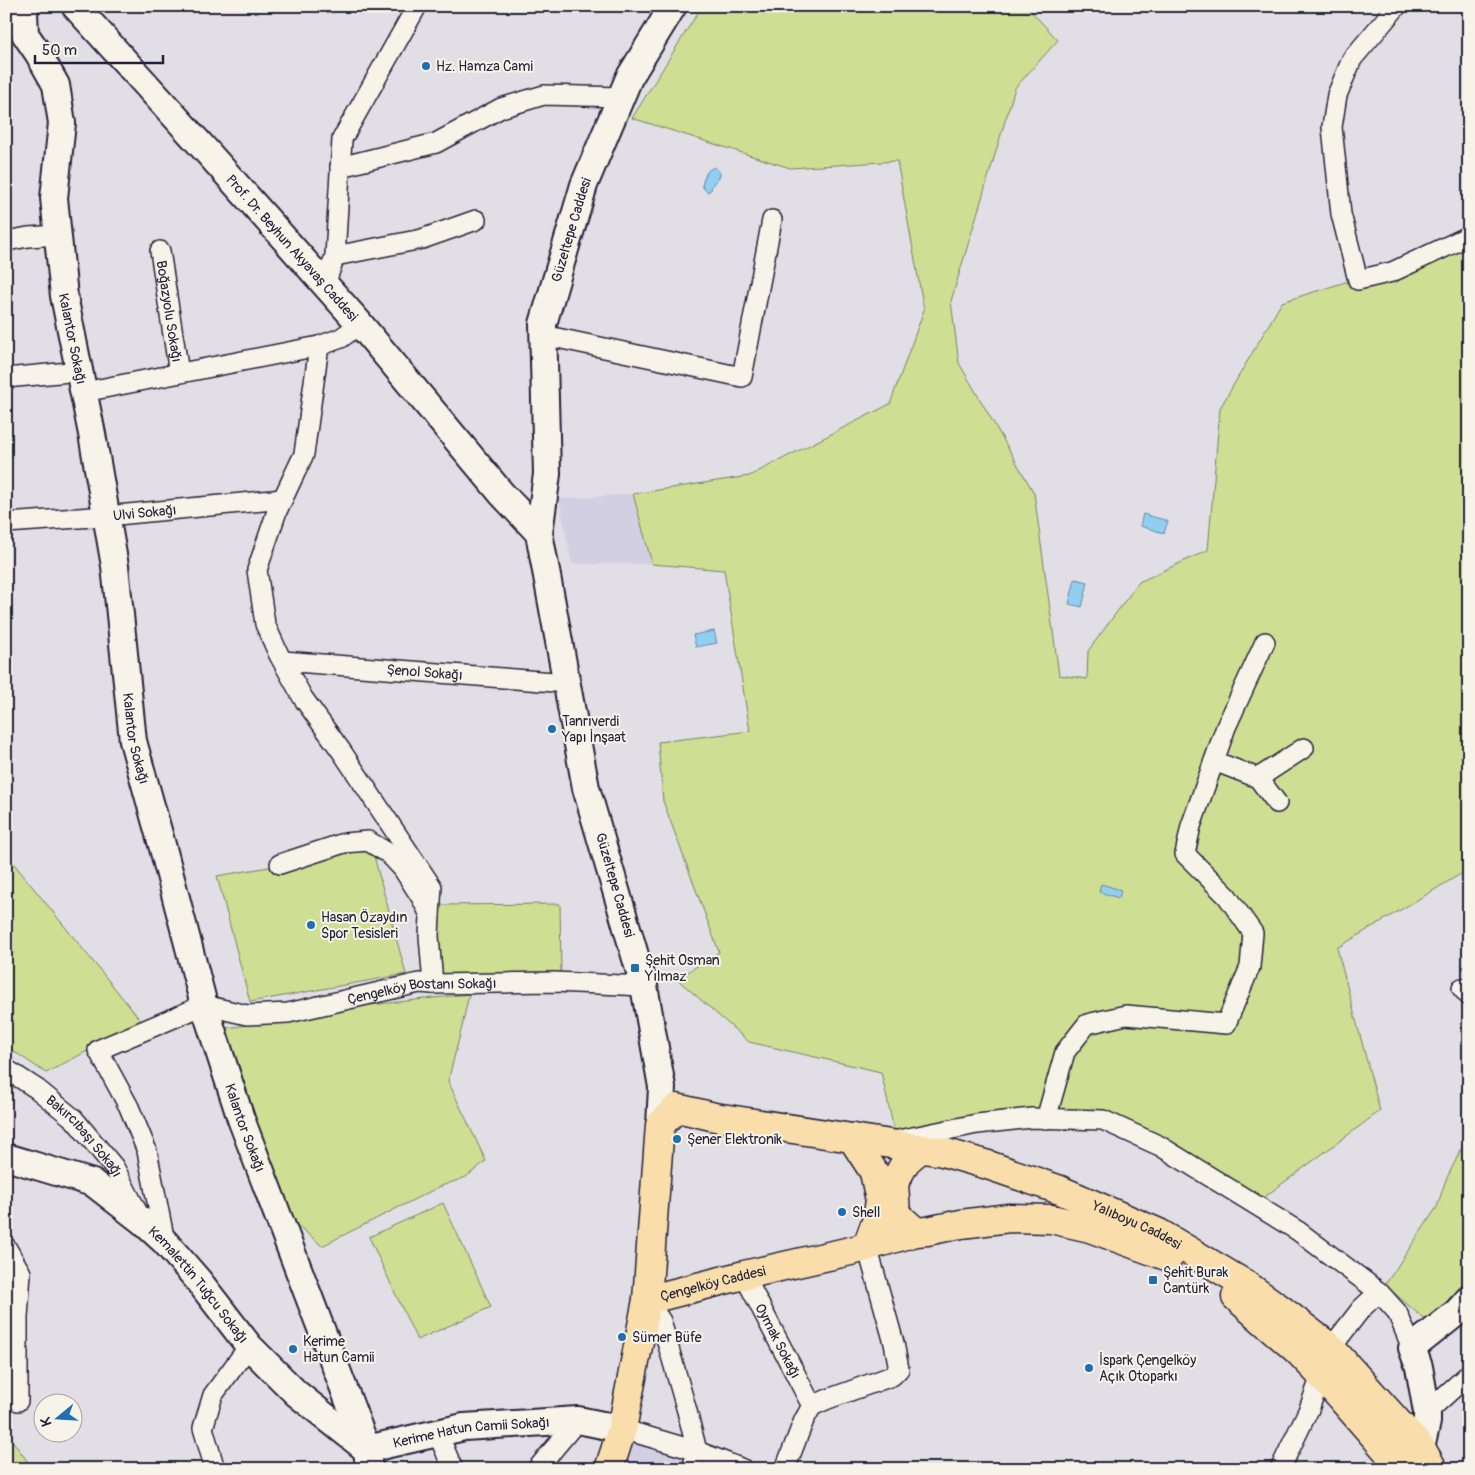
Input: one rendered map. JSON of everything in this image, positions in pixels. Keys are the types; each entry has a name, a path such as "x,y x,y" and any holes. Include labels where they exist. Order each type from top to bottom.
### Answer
{"main road":[{"name":"Yalıboyu Caddesi","path":"666,1107 715,1117 943,1152 1049,1186 1159,1234 1245,1284 1331,1348 1427,1458"},
{"name":"Güzeltepe Caddesi","path":"647,1300 666,1107"},
{"path":"852,1138 874,1172 880,1201 877,1219 867,1246"},
{"path":"916,1232 896,1214 894,1183 906,1161 920,1149"},
{"name":"Yalıboyu Caddesi","path":"916,1232 927,1232 961,1224 1009,1218 1051,1219 1090,1228 1151,1250 1199,1271 1244,1303 1298,1351 1403,1469"},
{"name":"Çengelköy Caddesi","path":"609,1469 622,1429 647,1300 744,1275 855,1250 916,1232"}],"street":[{"name":"Kalantor Sokağı","path":"26,6 24,13 25,34 56,85 62,123 54,198 64,296 82,381 116,566 133,741 204,1006 241,1119 368,1459"},
{"name":"Prof. Dr. Beyhun Akyavaş Caddesi","path":"75,6 360,324 502,494 539,533"},
{"path":"325,285 335,256 342,139 417,6"},
{"name":"Güzeltepe Caddesi","path":"666,1107 644,986 586,788 539,533 547,474 543,324 584,185 629,78 673,6"},
{"path":"1397,6 1352,59 1337,96 1332,127 1341,214 1358,280 1392,272 1469,236"},
{"path":"340,166 436,143 501,108 544,95 621,97"},
{"path":"335,256 422,239 476,220"},
{"path":"543,335 742,377 772,220"},
{"path":"6,240 58,235"},
{"name":"Boğazyolu Sokağı","path":"160,251 179,373"},
{"path":"6,378 82,381 179,373 319,346 341,338 360,324"},
{"path":"319,346 304,454 277,511 257,570 264,624 303,698 342,752 432,887 429,936 433,984"},
{"name":"Ulvi Sokağı","path":"6,523 107,516 283,498"},
{"path":"1046,1119 1065,1052 1087,1024 1126,1015 1226,1024 1250,967 1253,933 1226,896 1185,854 1191,826 1226,727 1265,642"},
{"name":"Şenol Sokağı","path":"283,661 567,683"},
{"path":"1258,778 1304,748"},
{"path":"1214,761 1258,778 1277,804"},
{"path":"280,864 344,843 368,841 388,854 403,869 422,897 430,915"},
{"name":"Çengelköy Bostanı Sokağı","path":"204,1006 247,1015 288,1013 418,983 554,982 644,986"},
{"path":"164,1242 147,1151 129,1107 98,1050 204,1006"},
{"name":"Bakırcıbaşı Sokağı","path":"6,1069 37,1089 74,1119 114,1167 142,1221"},
{"path":"885,1143 977,1124 1032,1118 1103,1120 1160,1146 1298,1231 1379,1292 1397,1312 1419,1367 1427,1412 1427,1458"},
{"name":"Kemalettin Tuğcu Sokağı","path":"6,1157 92,1183 142,1221 198,1280 249,1346 296,1393 368,1459"},
{"path":"785,1469 804,1420 812,1406 828,1398 892,1376 900,1369 867,1246"},
{"path":"6,1248 21,1274 18,1317 18,1401"},
{"name":"Oymak Sokağı","path":"744,1275 812,1406"},
{"path":"1280,1469 1309,1409 1331,1348 1361,1309 1379,1292"},
{"path":"1412,1348 1456,1313 1469,1298"},
{"path":"647,1300 662,1322 687,1411 696,1450 692,1469"},
{"path":"215,1469 203,1428 213,1395 249,1346"},
{"path":"1427,1412 1469,1374"},
{"path":"537,1469 578,1420"},
{"name":"Kerime Hatun Camii Sokağı","path":"368,1459 464,1426 578,1420 622,1429"},
{"path":"622,1429 696,1450 743,1469"},
{"path":"438,1434 453,1469"}],"shaded area":[{"path":"633,494 652,564 572,564 559,499"},
{"path":"628,1437 710,1465 710,1469 617,1469"}],"green space":[{"path":"702,6 1026,6 1058,40 1015,88 951,301 959,363 1034,493 1059,675 1087,679 1088,651 1139,582 1208,550 1220,408 1282,302 1450,249 1469,251 1469,869 1337,948 1380,1111 1251,1207 1095,1113 895,1134 881,1072 749,1042 677,979 719,952 663,801 658,742 750,731 724,570 652,564 633,494 749,476 890,404 924,310 897,161 790,168 632,118"},
{"name":"Hasan Özaydın Spor Tesisleri","path":"372,849 406,974 250,1002 217,876"},
{"path":"6,854 142,1022 46,1073 6,1046"},
{"path":"560,904 561,976 439,977 437,905"},
{"path":"469,994 448,1081 486,1161 466,1177 439,1187 322,1246 288,1217 226,1028 279,1021 335,1009"},
{"path":"1469,1133 1469,1279 1430,1324 1385,1285 1437,1207 1445,1182"},
{"path":"443,1203 491,1307 417,1340 369,1237"},
{"path":"6,1432 33,1469 6,1469"}],"water":[{"path":"715,167 720,176 712,185 711,190 707,192 702,186 704,177 709,170"},
{"path":"1143,514 1168,521 1164,533 1140,526"},
{"path":"1075,579 1088,582 1082,607 1069,604"},
{"path":"714,631 717,643 696,647 693,635"},
{"path":"1101,884 1121,890 1119,898 1099,892"}],"place":[{"name":"Hz. Hamza Cami","path":"426,66"},
{"name":"Tanrıverdi Yapı İnşaat","path":"552,729"},
{"name":"Hasan Özaydın Spor Tesisleri","path":"311,925"},
{"name":"Şehit Osman Yılmaz","path":"635,968"},
{"name":"Şener Elektronik","path":"677,1139"},
{"name":"Shell","path":"842,1212"},
{"name":"Şehit Burak Cantürk","path":"1153,1280"},
{"name":"Sümer Büfe","path":"622,1337"},
{"name":"Kerime Hatun Camii","path":"293,1349"},
{"name":"İspark Çengelköy Açık Otoparkı","path":"1089,1368"}]}
